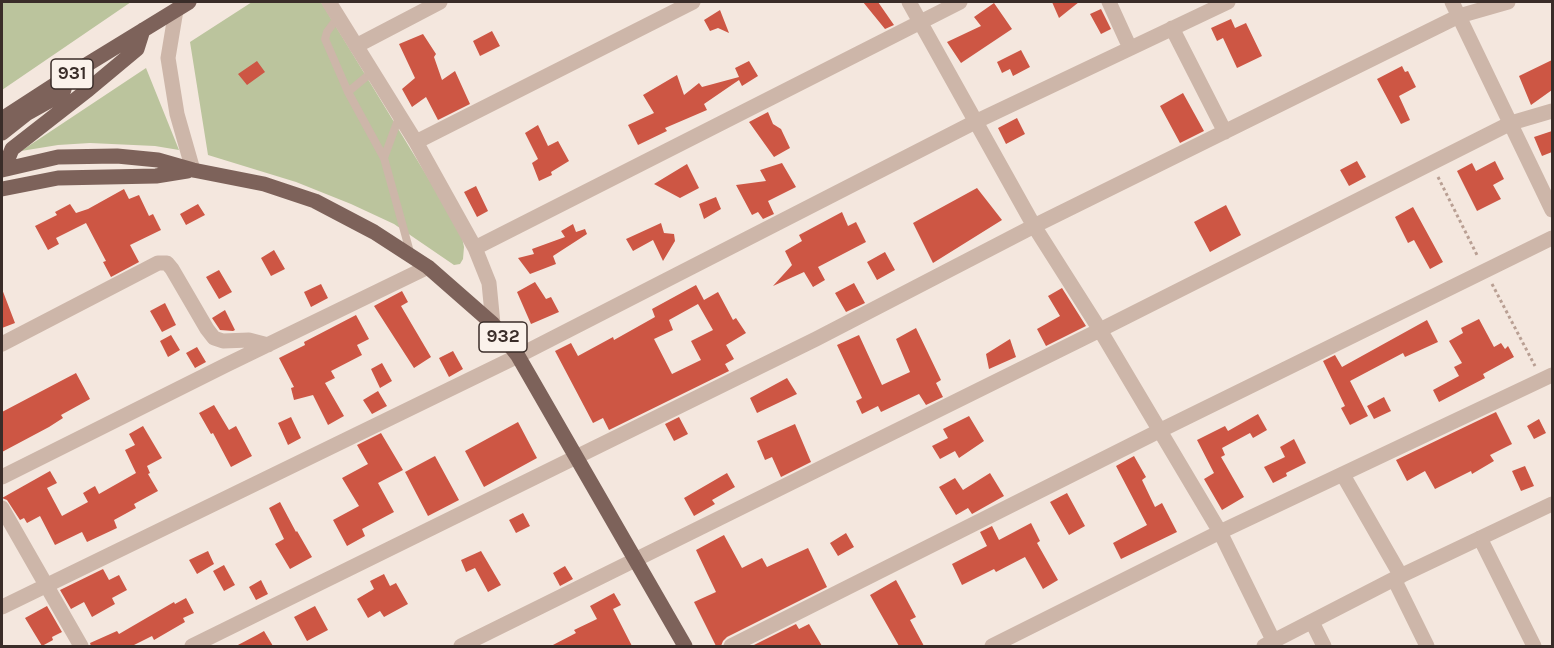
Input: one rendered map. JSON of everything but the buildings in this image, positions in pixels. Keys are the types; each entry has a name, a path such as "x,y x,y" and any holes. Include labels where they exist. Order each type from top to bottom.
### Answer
{"main road":[{"name":"931","path":"2,119 189,2"},
{"path":"5,188 2,168 12,148 137,49 144,30"},
{"path":"2,133 26,114 64,90 65,78"},
{"name":"932","path":"2,168 58,157 117,156 158,160 193,170 264,184 315,201 374,232 428,267 493,324 518,356 685,646"},
{"name":"932","path":"5,188 58,178 156,176 193,170"}],"street":[{"path":"329,2 416,142 475,248 489,283 493,324"},
{"path":"356,46 440,2"},
{"path":"416,142 693,2"},
{"path":"909,2 1034,226 1100,330 1220,532 1269,644 1398,578 1552,504"},
{"path":"475,248 960,2"},
{"path":"1109,2 1130,48"},
{"path":"2,607 518,356 975,122 1172,28 1209,6 1228,2"},
{"path":"1452,2 1552,210"},
{"path":"192,646 577,458 923,285 1034,226 1459,16 1508,2"},
{"path":"176,10 168,58 177,114 193,170"},
{"path":"1172,28 1225,132"},
{"path":"461,646 1100,330 1510,123 1552,111"},
{"path":"731,646 1159,431 1552,238"},
{"path":"2,344 158,263 167,263 214,338 223,341 249,340 268,345"},
{"path":"2,477 428,267"},
{"path":"992,646 1220,532 1552,375"},
{"path":"1343,475 1398,578 1427,646"},
{"path":"2,508 81,646"},
{"path":"1480,538 1534,646"},
{"path":"1312,622 1324,646"}],"lane":[{"path":"338,17 327,32 325,39 348,92 384,158 411,256"},
{"path":"348,92 372,72"},
{"path":"384,158 399,117"}],"green space":[{"path":"2,2 131,2 2,90"},
{"path":"252,2 321,2 461,232 464,247 460,264 454,265 394,224 351,204 296,182 208,155 190,42"},
{"path":"146,68 179,150 155,146 90,143 21,151"}]}
